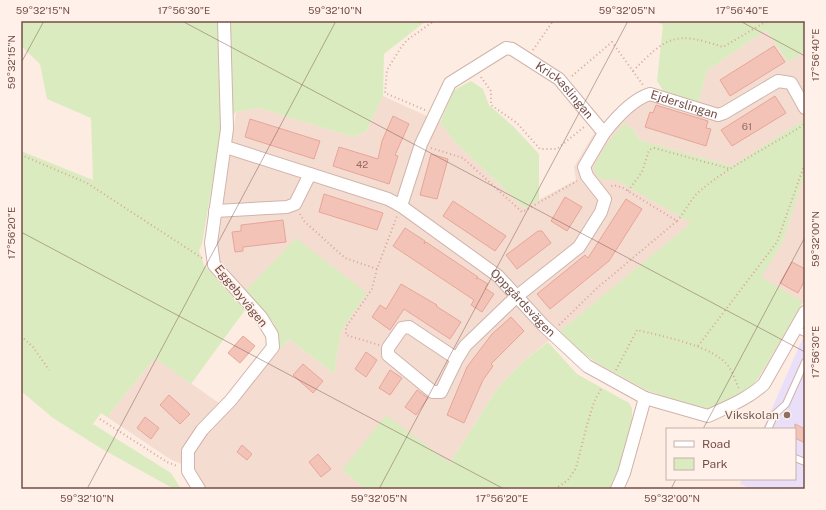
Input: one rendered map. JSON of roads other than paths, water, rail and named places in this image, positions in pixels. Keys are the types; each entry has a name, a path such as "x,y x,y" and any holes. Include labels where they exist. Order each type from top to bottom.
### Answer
{"street":[{"name":"Eggebyvägen","path":"199,489 188,470 188,452 202,430 231,400 273,347 272,335 261,317 214,265 211,243 226,147 227,128 224,21"},
{"name":"Krickaslingan","path":"401,206 421,144 450,83 506,48 512,49 527,58 564,84 604,133"},
{"name":"Ejderslingan","path":"604,133 612,123 642,97 650,94 718,115 724,113 778,81 791,83 805,108"},
{"path":"457,359 409,327 402,328 388,348 388,355 433,392 441,392 465,346 516,297 579,247 601,212 604,199 587,176 584,166 604,133"},
{"name":"Oppgårdsvägen","path":"226,147 388,199 401,206 485,265 498,276 551,333 587,366 645,398"},
{"path":"215,211 287,207 295,204 310,174"},
{"path":"616,489 624,473 645,398 708,416 754,393 764,384 800,331 805,312"}],"lane":[{"path":"768,428 775,414 786,404 805,362"}],"place":[{"name":"Vikskolan","path":"787,415"}]}
